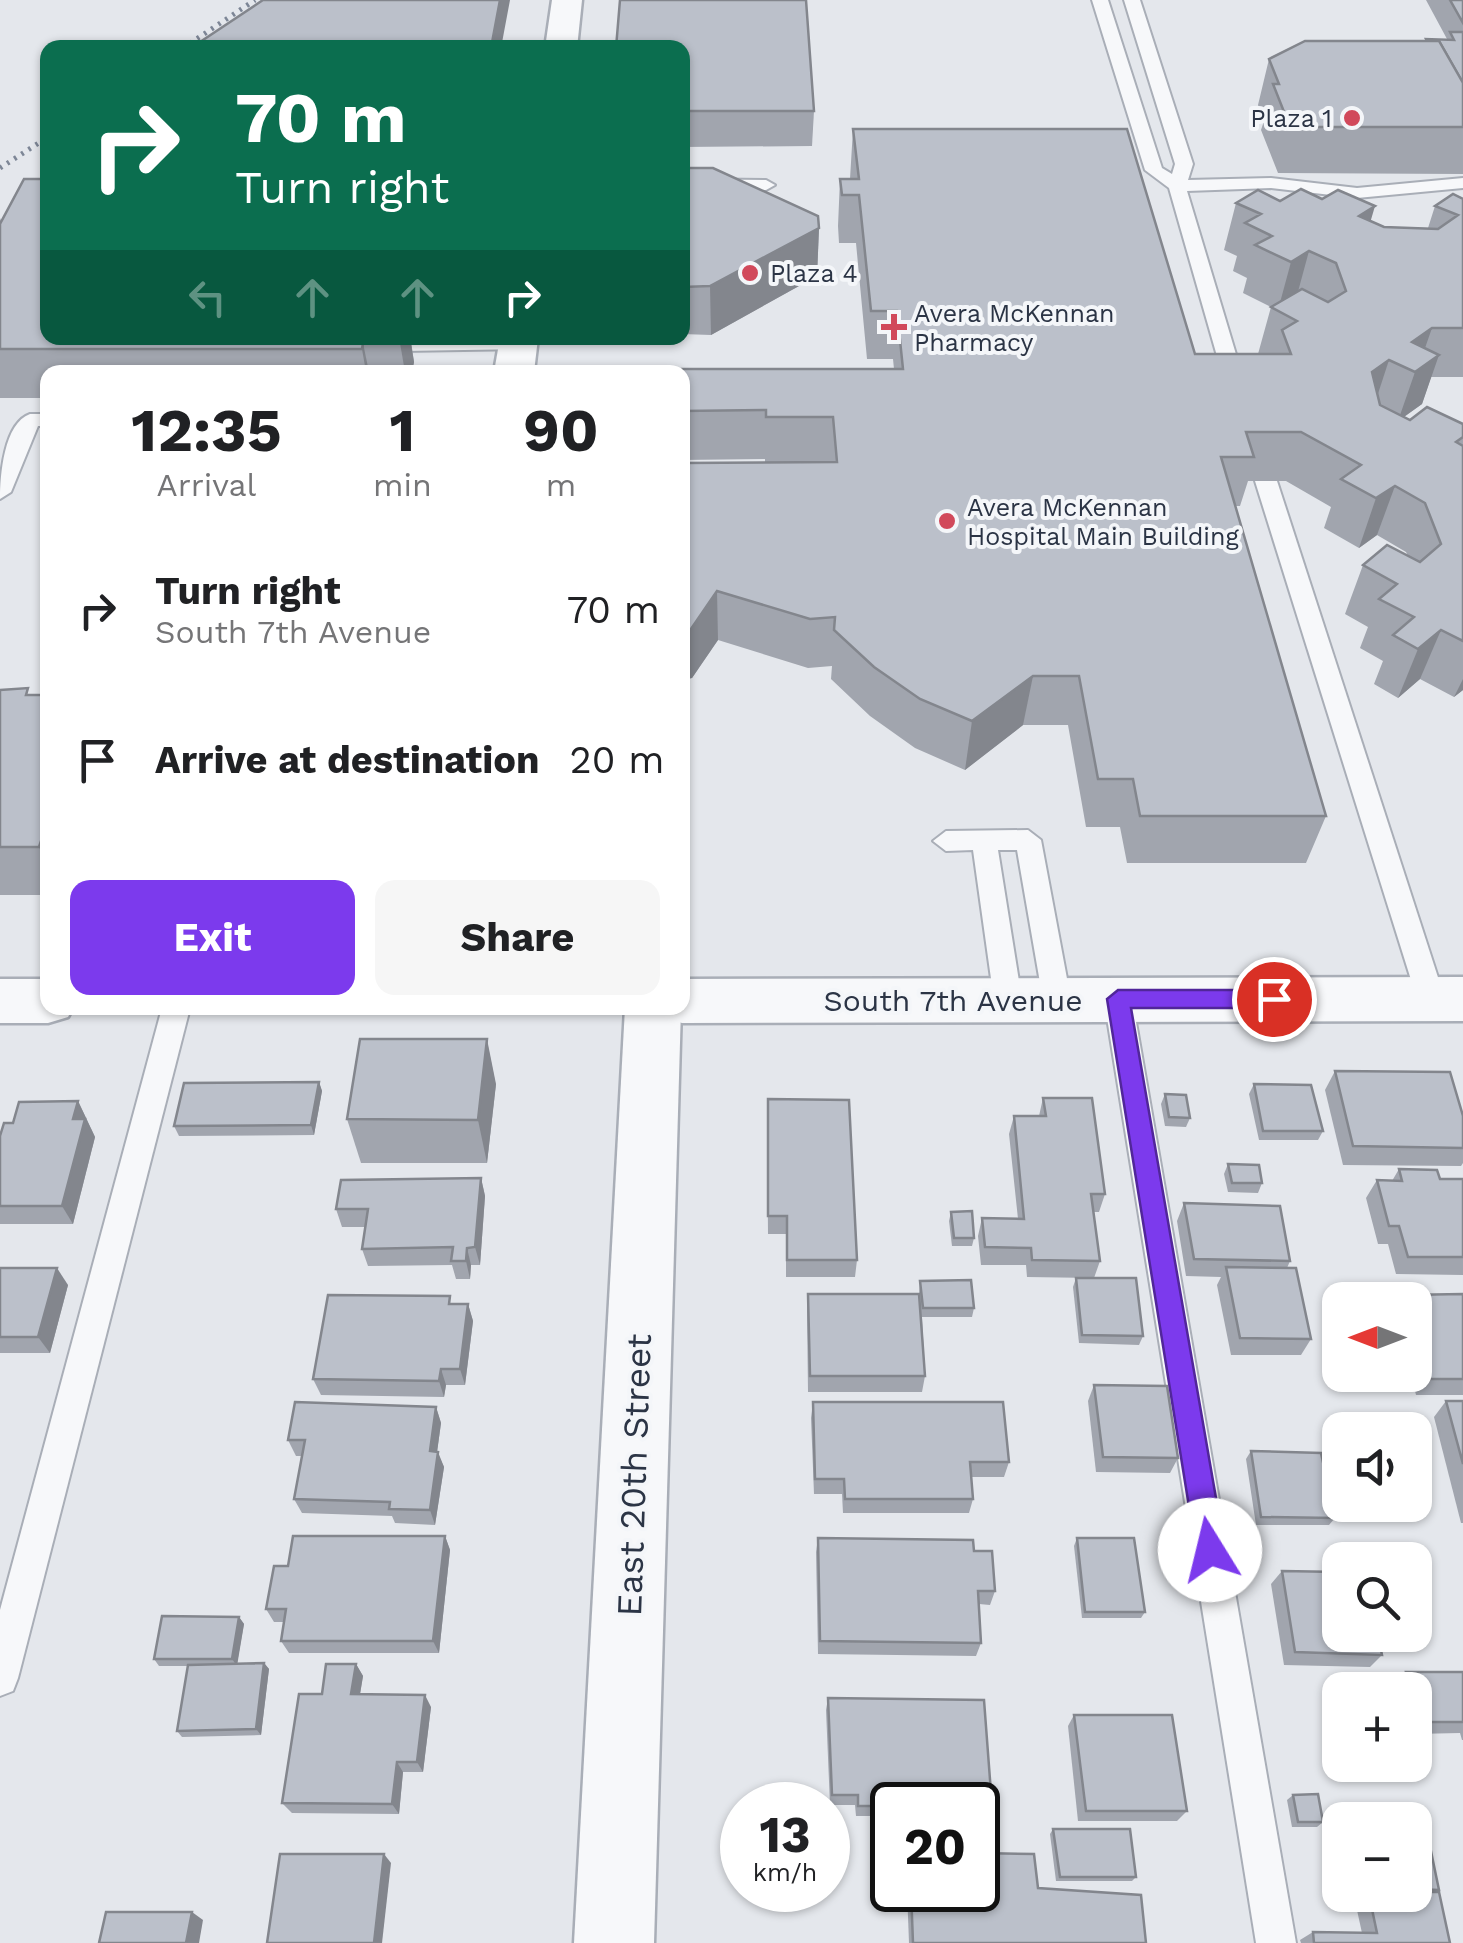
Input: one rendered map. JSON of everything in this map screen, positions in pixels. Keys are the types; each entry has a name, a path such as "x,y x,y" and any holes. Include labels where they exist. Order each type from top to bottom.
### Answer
{"street":[{"path":"562,40 568,0"},
{"name":"South 7th Avenue","path":"690,1001 1447,999"},
{"path":"0,1001 40,1001"},
{"name":"East 20th Street","path":"614,1943 653,1015"}],"lane":[{"path":"1100,0 1154,170 1177,186 1272,182 1357,193 1463,183"},
{"path":"1132,0 1184,164 1177,186 1240,403"},
{"path":"1127,82 1158,81"},
{"path":"690,184 766,185"},
{"path":"390,362 393,346 517,352"},
{"path":"0,492 30,420 40,420"},
{"path":"1266,481 1447,999"},
{"path":"946,840 1028,840 1032,1000"},
{"path":"984,840 1032,1000"},
{"path":"1118,999 1276,1943"},
{"path":"0,1678 174,1015"}],"building":[{"path":"263,0 500,0 492,40 203,40"},
{"path":"620,0 806,0 814,111 690,111 690,40 617,40"},
{"path":"1450,0 1463,0 1463,23"},
{"path":"1450,32 1463,32 1463,83 1439,41 1426,39 1454,40"},
{"path":"1305,41 1439,41 1463,83 1463,127 1290,127 1273,84 1279,84 1269,59"},
{"name":"Avera McKennan Hospital Main Building","path":"853,129 1127,129 1195,354 1291,354 1282,330 1297,321 1271,307 1302,289 1328,302 1346,291 1336,263 1309,251 1291,262 1255,245 1272,236 1245,223 1261,214 1236,203 1258,190 1280,201 1301,189 1322,199 1338,190 1375,206 1359,216 1384,227 1438,229 1458,215 1435,206 1453,194 1463,199 1463,328 1432,328 1412,342 1439,355 1415,372 1389,360 1372,372 1380,405 1410,420 1427,407 1463,424 1463,437 1456,442 1463,446 1463,641 1441,630 1418,649 1393,635 1414,617 1379,599 1397,584 1363,565 1387,545 1420,562 1441,544 1425,503 1395,486 1376,498 1341,479 1361,465 1301,432 1246,432 1254,457 1221,457 1326,816 1140,816 1133,779 1098,779 1079,676 1033,676 972,721 920,699 874,667 834,630 835,617 810,619 717,591 690,629 690,463 837,462 833,417 766,417 766,410 690,411 690,369 903,369 897,311 871,311 859,195 842,195 840,179 859,179"},
{"path":"690,168 713,168 818,216 819,228 710,286 690,287"},
{"path":"24,179 40,179 40,345 363,345 362,349 0,349 0,224"},
{"path":"28,688 26,695 40,695 39,847 0,847 0,690"},
{"path":"360,1039 487,1039 478,1120 347,1119"},
{"path":"1335,1071 1450,1072 1463,1116 1463,1148 1353,1146"},
{"path":"319,1082 311,1125 174,1126 184,1083"},
{"path":"1254,1084 1311,1085 1323,1131 1263,1131"},
{"path":"1165,1094 1186,1095 1190,1118 1169,1117"},
{"path":"1043,1098 1092,1098 1105,1194 1091,1194 1100,1261 1032,1260 1031,1248 985,1247 982,1218 1024,1219 1014,1116 1046,1116"},
{"path":"768,1099 849,1100 857,1260 787,1260 787,1216 768,1216"},
{"path":"78,1101 73,1119 85,1119 62,1206 0,1206 0,1136 4,1123 13,1123 19,1102"},
{"path":"1228,1164 1259,1165 1262,1183 1232,1183"},
{"path":"1399,1169 1437,1170 1440,1179 1463,1179 1463,1257 1408,1257 1399,1226 1389,1226 1377,1180 1402,1181"},
{"path":"481,1178 475,1247 467,1248 466,1261 451,1261 453,1247 362,1249 368,1209 336,1209 341,1180"},
{"path":"1184,1203 1280,1206 1290,1261 1194,1259"},
{"path":"972,1211 974,1238 954,1238 951,1212"},
{"path":"1226,1267 1296,1268 1311,1339 1240,1338"},
{"path":"0,1268 57,1268 38,1337 0,1337"},
{"path":"1076,1278 1136,1278 1143,1336 1082,1335"},
{"path":"971,1280 974,1308 923,1308 920,1281"},
{"path":"808,1294 919,1294 925,1376 810,1376"},
{"path":"1463,1294 1463,1379 1432,1379 1432,1295"},
{"path":"328,1295 450,1296 449,1304 468,1304 460,1369 441,1369 439,1381 313,1379"},
{"path":"1094,1385 1167,1386 1178,1458 1103,1457"},
{"path":"1446,1401 1463,1401 1463,1464"},
{"path":"295,1402 436,1407 430,1451 438,1452 430,1510 389,1509 390,1502 294,1499 305,1440 288,1440"},
{"path":"813,1402 1003,1402 1009,1462 970,1462 973,1499 845,1499 844,1479 815,1479"},
{"path":"1251,1451 1321,1453 1322,1518 1261,1517"},
{"path":"293,1536 445,1536 433,1641 281,1641 286,1609 266,1609 274,1566 288,1566"},
{"path":"818,1538 973,1540 974,1551 992,1551 995,1591 978,1591 981,1643 820,1641"},
{"path":"1077,1538 1134,1538 1145,1612 1085,1612"},
{"path":"1282,1571 1322,1572 1322,1652 1382,1655 1295,1652"},
{"path":"162,1616 239,1617 232,1659 154,1659"},
{"path":"264,1663 256,1729 177,1731 188,1665"},
{"path":"326,1664 356,1664 351,1694 425,1695 417,1762 397,1762 392,1804 282,1803 299,1694 322,1694"},
{"path":"1432,1672 1463,1672 1463,1722 1432,1722"},
{"path":"828,1698 984,1700 990,1782 870,1782 870,1806 858,1806 858,1795 850,1795 850,1782 831,1782"},
{"path":"1074,1715 1172,1715 1187,1811 1086,1811"},
{"path":"1318,1794 1322,1822 1298,1822 1293,1795"},
{"path":"1053,1829 1130,1829 1136,1877 1060,1877"},
{"path":"1000,1853 1034,1854 1038,1888 1141,1895 1146,1943 913,1943 912,1912 1000,1912"},
{"path":"280,1854 384,1854 374,1943 267,1943"},
{"path":"1432,1856 1439,1890 1432,1890"},
{"path":"1432,1892 1439,1892 1450,1943 1314,1943 1313,1932 1377,1933 1373,1912 1432,1912"},
{"path":"106,1912 192,1912 186,1943 99,1943"}],"railway":[{"path":"195,40 255,0"},
{"path":"0,168 40,142"}],"place":[{"name":"Plaza 1","path":"1352,118"},
{"name":"Plaza 4","path":"750,273"},
{"name":"Avera McKennan Pharmacy","path":"894,327"},
{"name":"Avera McKennan Hospital Main Building","path":"947,521"}],"route":[{"path":"1210,1550 1118,999 1274,999"}]}
